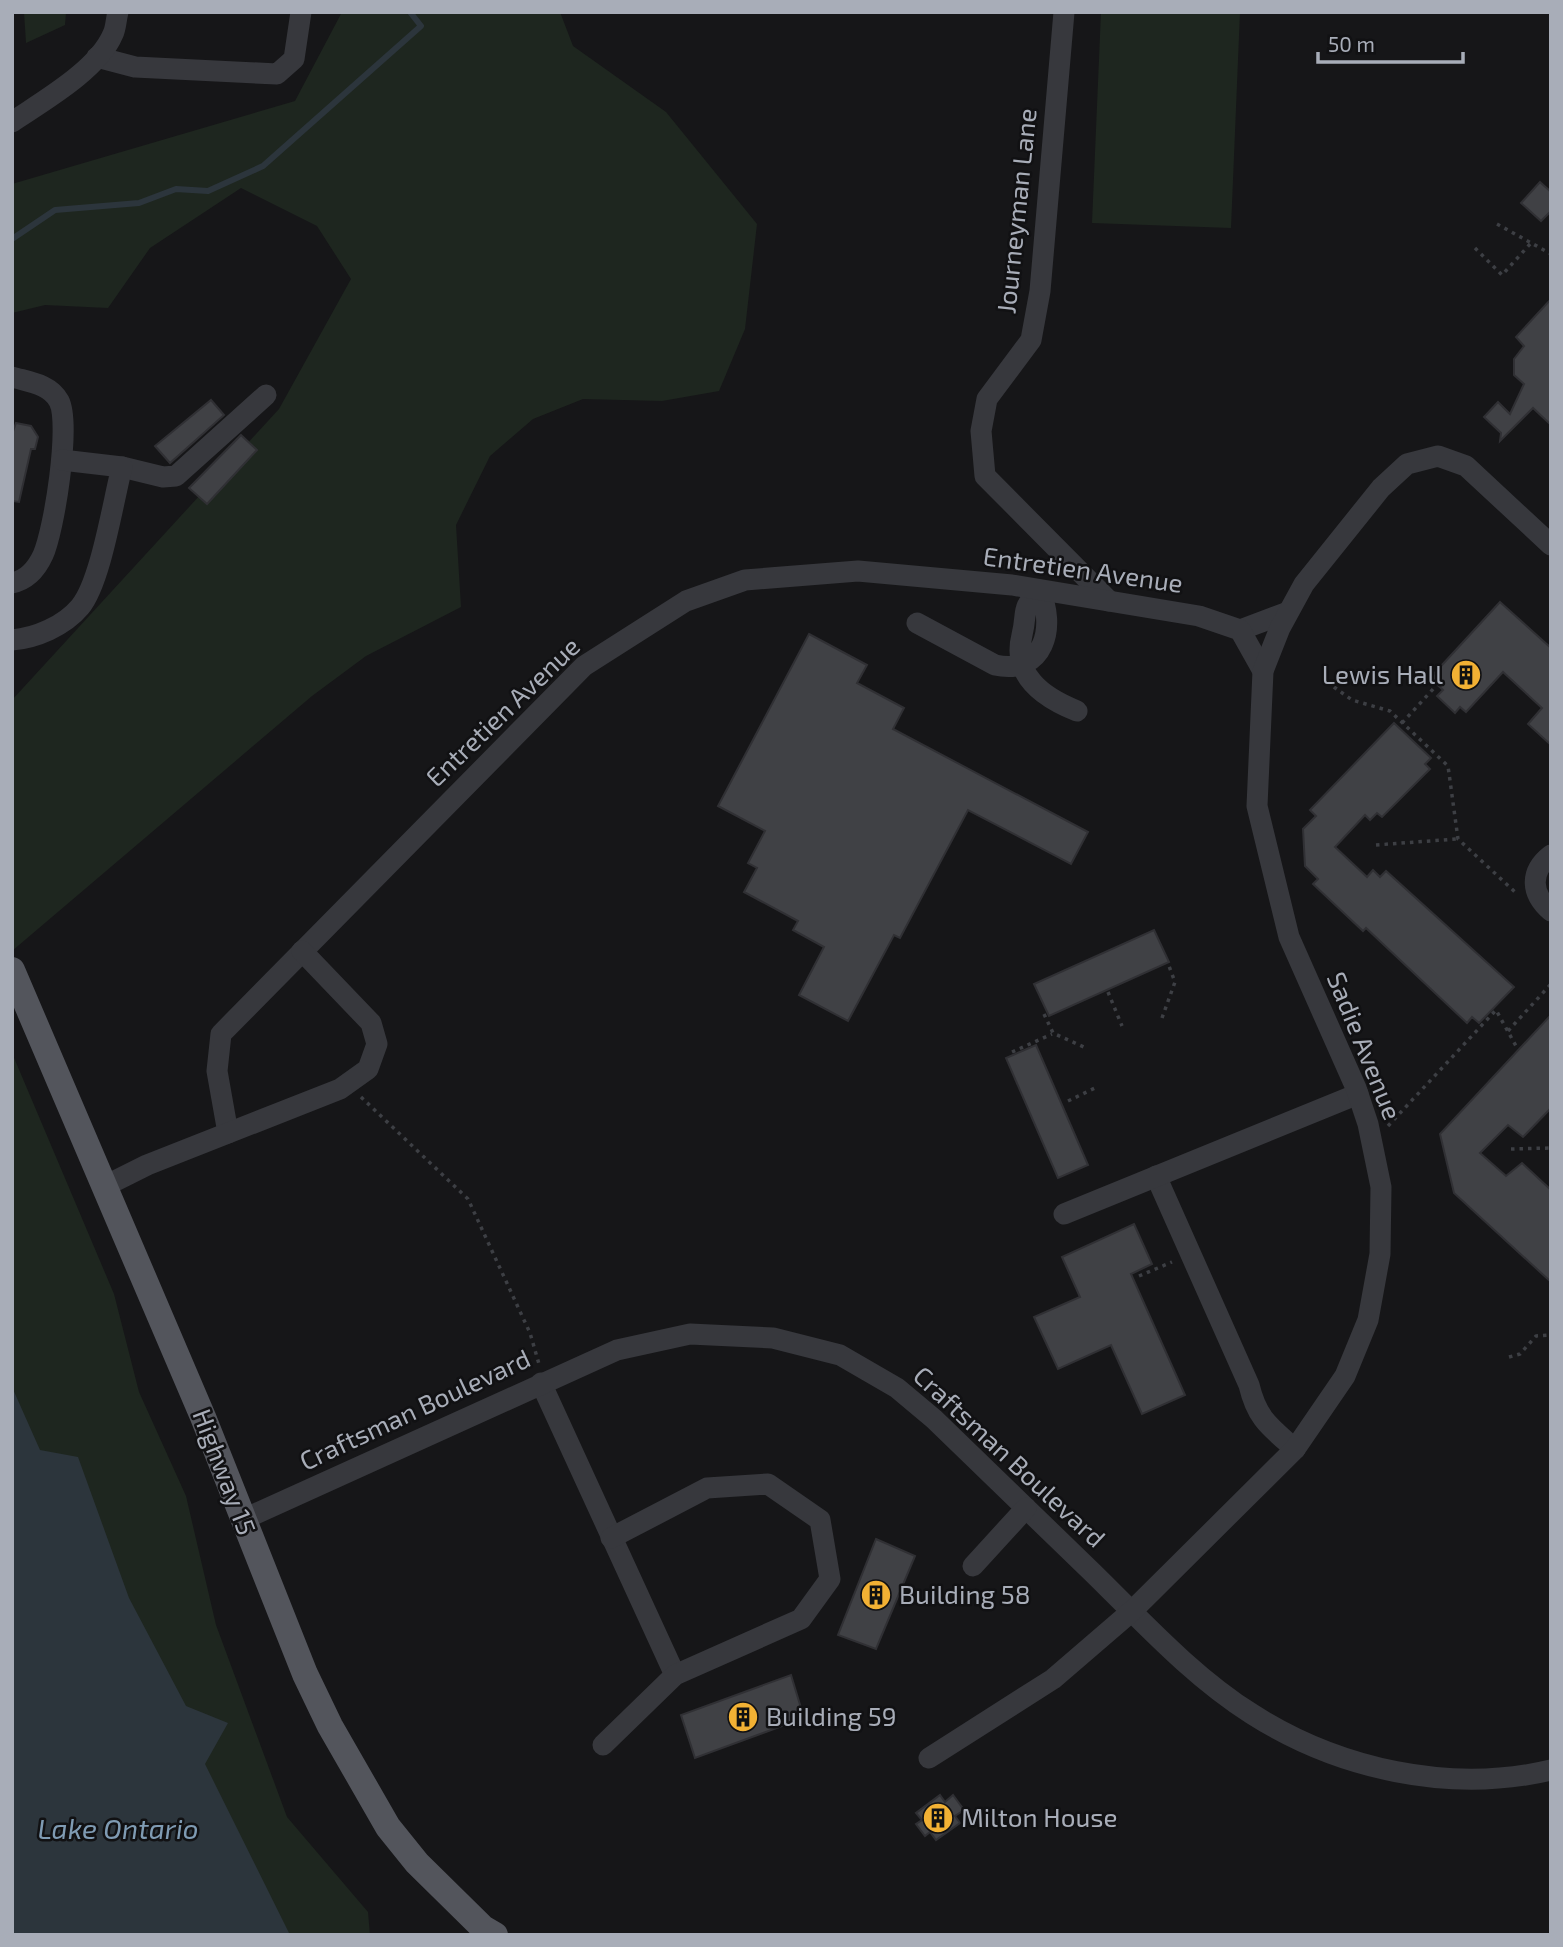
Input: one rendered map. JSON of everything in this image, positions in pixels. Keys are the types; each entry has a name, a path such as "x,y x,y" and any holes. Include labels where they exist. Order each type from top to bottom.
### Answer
{"main road":[{"name":"Highway 15","path":"12,970 203,1417 242,1520 330,1726 388,1827 417,1863 482,1928 495,1935"}],"street":[{"path":"12,122 64,87 97,57 113,34 118,12"},
{"path":"97,57 135,67 277,74 295,58 301,12"},
{"name":"Journeyman Lane","path":"1064,12 1040,291 1031,340 987,399 981,431 985,476 1109,601"},
{"path":"12,377 41,385 59,401 64,429 62,460 45,551 25,578 12,583"},
{"path":"62,460 122,467 163,477 176,475 265,395"},
{"path":"1263,671 1288,612 1304,584 1381,488 1407,464 1438,456 1466,466 1551,545"},
{"path":"12,640 43,633 66,620 80,607 92,585 122,467"},
{"name":"Entretien Avenue","path":"228,1133 218,1071 221,1034 584,666 686,601 745,580 858,571 1039,590 1199,616 1240,630"},
{"path":"1039,590 1025,606 1017,647 1021,666 1046,696 1077,711"},
{"path":"1263,671 1240,630 1288,612"},
{"path":"917,623 995,665 1007,668 1021,666"},
{"name":"Sadie Avenue","path":"929,1758 1053,1679 1132,1611 1294,1449 1345,1376 1368,1320 1380,1241 1381,1187 1358,1094 1289,937 1257,806 1263,671"},
{"path":"1551,855 1542,862 1535,874 1535,888 1540,902 1551,911"},
{"path":"103,1187 147,1165 340,1089 368,1069 377,1044 371,1023 302,951"},
{"path":"1064,1214 1358,1094"},
{"path":"1156,1176 1250,1385 1254,1408 1262,1420 1294,1449"},
{"name":"Craftsman Boulevard","path":"242,1520 540,1373 617,1350 690,1334 773,1338 840,1355 897,1388 934,1419 1132,1611 1213,1685 1251,1714 1294,1738 1351,1761 1420,1776 1492,1779 1551,1770"},
{"path":"540,1373 611,1538 675,1675"},
{"path":"603,1745 675,1675 801,1619 830,1579 820,1520 768,1484 707,1488 611,1538"},
{"path":"973,1566 1026,1508"}],"path":[{"path":"1497,224 1551,254"},
{"path":"1475,248 1502,275 1531,243"},
{"path":"1327,682 1352,700 1390,711 1415,739 1448,766 1458,839 1523,899"},
{"path":"1402,723 1435,687"},
{"path":"1376,845 1458,839"},
{"path":"1162,1018 1175,982 1169,966"},
{"path":"1508,1031 1551,984"},
{"path":"1108,992 1122,1026"},
{"path":"1372,1142 1496,1010 1516,1046"},
{"path":"1044,1014 1053,1033 1088,1049"},
{"path":"1012,1052 1053,1033"},
{"path":"1068,1101 1095,1088"},
{"path":"340,1089 366,1099 468,1199 530,1333 540,1373"},
{"path":"1511,1149 1551,1147"},
{"path":"1139,1276 1191,1254"},
{"path":"1509,1357 1520,1354 1536,1336 1551,1335"}],"shaded area":[{"path":"24,12 66,12 65,25 26,43"},
{"path":"342,12 560,12 573,46 666,112 757,224 745,329 719,391 662,401 583,399 533,419 490,456 456,525 461,607 366,656 312,696 12,951 12,700 279,409 351,279 317,226 241,188 150,248 108,308 45,305 12,313 12,184 295,101"},
{"path":"1101,12 1240,12 1231,228 1092,223"},
{"path":"12,1053 114,1294 139,1392 186,1496 216,1625 287,1817 368,1912 370,1935 246,1935 12,1450"}],"water":[{"name":"Lake Ontario","path":"12,1387 40,1450 78,1457 129,1598 186,1706 228,1723 205,1764 290,1935 12,1935"}],"building":[{"path":"1540,182 1551,192 1551,211 1541,221 1521,203"},
{"path":"1551,299 1551,425 1533,408 1500,441 1501,433 1484,417 1498,402 1510,414 1524,384 1514,375 1514,359 1524,346 1516,337"},
{"path":"211,400 224,415 170,463 155,446"},
{"path":"16,423 31,426 38,437 35,449 31,449 19,502 12,501 12,434"},
{"path":"241,435 257,450 207,504 189,488"},
{"name":"Lewis Hall","path":"1500,602 1551,648 1551,745 1528,724 1542,708 1503,672 1466,712 1460,707 1455,713 1437,696 1443,690 1430,678"},
{"path":"809,634 867,665 857,683 904,708 893,729 1088,832 1071,864 968,810 900,938 894,935 848,1021 799,995 824,947 793,930 798,921 744,892 757,868 748,863 765,831 718,806"},
{"path":"1394,723 1431,758 1425,764 1430,769 1382,817 1377,813 1370,820 1365,815 1335,847 1367,877 1373,870 1380,877 1386,871 1514,987 1479,1023 1472,1017 1467,1023 1366,928 1363,931 1313,884 1318,879 1305,866 1303,829 1316,816 1310,810"},
{"path":"1154,930 1169,962 1049,1016 1034,984"},
{"path":"1551,1015 1551,1108 1523,1137 1508,1125 1480,1153 1506,1176 1522,1163 1551,1190 1551,1282 1454,1193 1440,1134"},
{"path":"1036,1045 1088,1165 1058,1178 1006,1058"},
{"path":"1134,1224 1152,1264 1131,1274 1185,1395 1142,1414 1111,1345 1058,1369 1034,1317 1080,1297 1062,1257"},
{"name":"Building 58","path":"876,1539 915,1556 876,1649 838,1635"},
{"name":"Building 59","path":"791,1675 804,1718 695,1758 681,1715"},
{"name":"Milton House","path":"940,1795 945,1802 953,1795 964,1810 955,1816 960,1823 936,1840 930,1832 925,1836 916,1824 922,1820 916,1813"}],"waterway":[{"path":"12,239 55,210 139,203 176,189 208,191 263,166 421,26 410,12"}],"place":[{"name":"Lewis Hall","path":"1466,675"},
{"name":"Building 58","path":"876,1595"},
{"name":"Building 59","path":"743,1717"},
{"name":"Milton House","path":"938,1818"}]}
